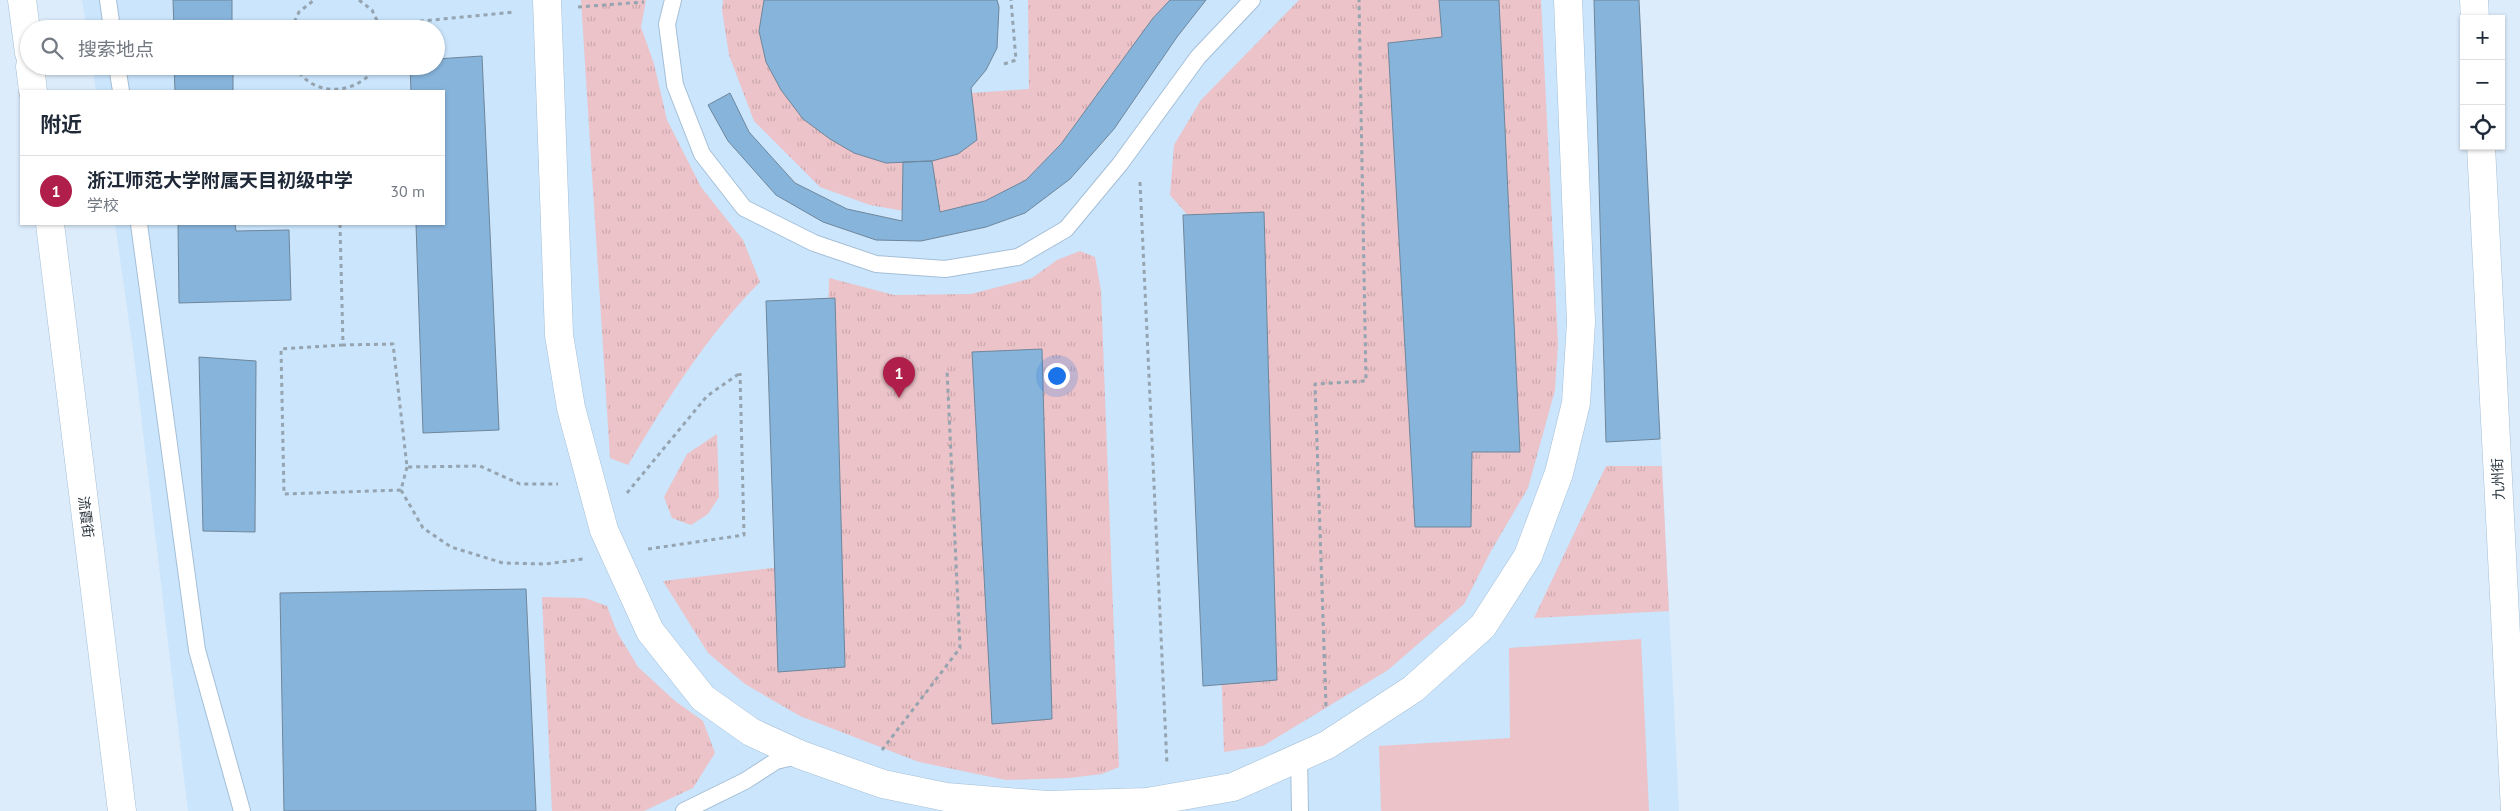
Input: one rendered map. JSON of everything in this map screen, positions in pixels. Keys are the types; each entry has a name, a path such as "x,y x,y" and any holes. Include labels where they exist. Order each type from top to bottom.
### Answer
{"street":[{"path":"22,0 25,20"},
{"path":"547,0 559,335 571,408 598,510 615,554 650,631 703,698 751,732 801,754 883,784 946,797 1046,805 1147,802 1233,787 1327,745 1413,689 1483,626 1528,556 1559,474 1576,403 1581,322 1568,0"},
{"path":"2474,0 2474,15"},
{"path":"31,75 34,90"},
{"name":"九州街","path":"2481,150 2515,811"},
{"name":"流霞街","path":"50,225 122,811"}],"lane":[{"path":"108,0 111,20"},
{"path":"673,0 667,24 675,85 702,154 744,208 814,243 876,264 945,269 1018,257 1066,229 1138,139 1198,57 1252,0"},
{"path":"118,75 121,90"},
{"path":"139,225 197,650 242,811"},
{"path":"684,811 746,781 776,761 801,754"},
{"path":"1299,757 1300,811"}],"path":[{"path":"295,20 299,12 314,0"},
{"path":"359,0 372,10 377,20"},
{"path":"1004,64 1016,60 1011,0"},
{"path":"1327,745 1315,384 1366,381 1359,0"},
{"path":"303,75 309,82 323,88 338,90 352,87 369,75"},
{"path":"1138,139 1169,798"},
{"path":"340,225 343,345"},
{"path":"401,490 284,494 282,349 393,344 407,467 401,490 423,528 451,547 503,563 546,564 744,535 740,373 707,396 631,490 598,510"},
{"path":"862,777 960,648 947,370"},
{"path":"407,467 480,466 520,484 591,483"}],"shaded area":[{"path":"82,0 1639,0 1679,811 188,811 134,356 115,225 445,225 445,90 96,90 93,75 445,75 445,20 85,20"}],"green space":[{"path":"581,0 646,0 641,27 654,64 667,120 701,187 743,240 760,282 722,324 688,369 628,465 610,458"},
{"path":"723,0 876,0 929,96 1029,89 1028,0 1170,0 1061,144 1026,180 985,201 927,215 870,205 820,187 754,121 729,55 722,10"},
{"path":"1299,0 1541,0 1558,344 1555,390 1528,488 1491,551 1464,604 1388,670 1263,746 1224,752 1207,237 1170,195 1174,145 1201,100"},
{"path":"1080,251 1095,257 1101,291 1119,767 1102,774 1069,778 1006,780 919,762 800,716 745,684 708,653 663,581 824,562 829,278 894,295 971,294 1032,278 1057,260"},
{"path":"717,434 719,497 708,514 691,525 672,518 664,497 687,454"},
{"path":"1606,466 1662,466 1669,611 1534,618"},
{"path":"542,597 585,598 607,606 617,632 638,667 675,701 703,721 715,753 693,788 644,811 552,811"},
{"path":"1641,639 1649,811 1381,811 1379,746 1510,738 1509,648"}],"building":[{"path":"173,0 232,0 232,20 174,20"},
{"path":"764,0 997,0 999,7 997,48 986,70 971,88 977,140 958,154 932,161 886,163 854,153 830,139 803,119 781,90 766,62 759,31"},
{"path":"1170,0 1206,0 1177,37 1114,129 1070,179 1025,213 986,227 921,241 876,240 823,222 776,195 728,141 708,105 730,93 749,132 795,183 847,209 902,221 903,162 932,161 940,212 985,201 1026,180 1061,144 1153,18"},
{"path":"1439,0 1499,0 1520,452 1472,452 1471,527 1415,527 1388,43 1442,37"},
{"path":"1594,0 1639,0 1660,439 1606,442"},
{"path":"482,56 499,430 423,433 416,225 445,225 445,90 411,90 410,75 445,75 445,58"},
{"path":"174,75 233,75 233,90 175,90"},
{"path":"1264,212 1277,680 1203,686 1183,215"},
{"path":"178,225 235,225 236,231 289,230 291,300 179,303"},
{"path":"835,298 845,667 778,672 766,301"},
{"path":"1042,349 1052,719 992,724 972,352"},
{"path":"199,357 256,361 255,532 203,531"},
{"path":"526,589 536,811 284,811 280,593"}],"place":[{"name":"浙江师范大学附属天目初级中学","path":"899,398"}]}
